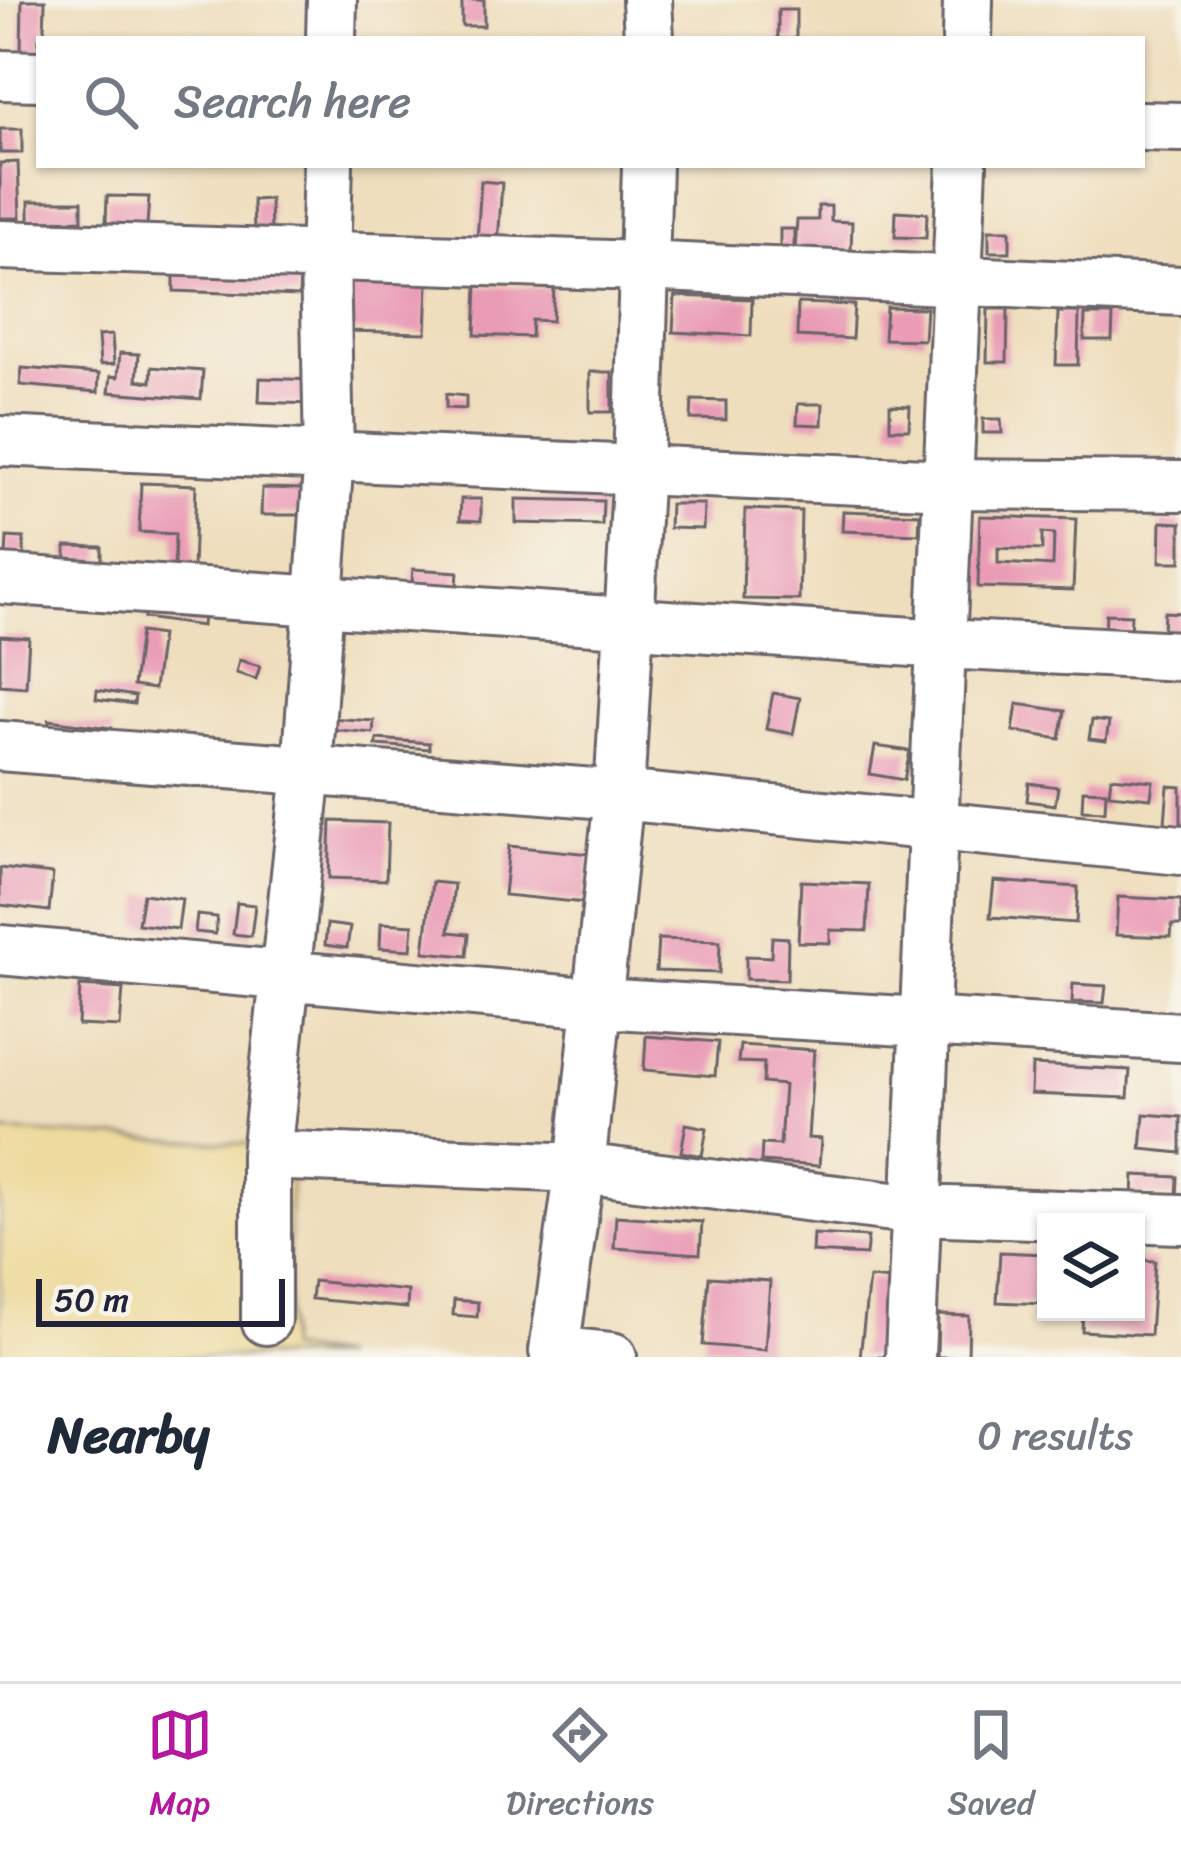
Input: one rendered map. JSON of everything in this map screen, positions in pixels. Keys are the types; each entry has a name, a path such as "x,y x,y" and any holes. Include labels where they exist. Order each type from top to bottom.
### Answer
{"street":[{"path":"331,36 332,0"},
{"path":"647,0 649,36"},
{"path":"967,36 968,0"},
{"path":"0,75 36,76"},
{"path":"1145,126 1181,127"},
{"path":"266,1320 266,1155 307,771 329,454 328,168"},
{"path":"612,1357 554,1351 580,1168 619,795 638,468 647,168"},
{"path":"910,1357 962,168"},
{"path":"0,245 641,266 1181,291"},
{"path":"0,441 949,484 1181,486"},
{"path":"0,579 629,624 1181,656"},
{"path":"0,746 619,795 1181,850"},
{"path":"0,950 597,1003 1181,1037"},
{"path":"266,1155 580,1168 917,1210 1181,1219"}],"sand":[{"path":"0,1131 291,1146 287,1349 342,1357 0,1357"}],"building":[{"path":"22,0 45,0 44,36 36,36 36,53 21,53"},
{"path":"462,0 484,0 484,26 462,26"},
{"path":"778,10 796,10 796,36 778,36"},
{"path":"0,129 22,129 22,153 0,153"},
{"path":"18,162 20,218 0,218 0,163"},
{"path":"481,181 502,183 498,243 477,241"},
{"path":"107,196 149,197 147,225 106,223"},
{"path":"270,199 271,231 254,232 253,200"},
{"path":"29,201 82,201 82,220 29,221"},
{"path":"818,206 831,206 831,221 852,222 851,252 795,250 797,220 818,220"},
{"path":"896,211 927,213 926,238 895,237"},
{"path":"780,229 794,229 794,253 780,252"},
{"path":"989,230 1010,230 1010,252 989,252"},
{"path":"174,271 300,276 299,296 174,291"},
{"path":"347,280 428,283 426,333 346,331"},
{"path":"477,286 554,288 552,321 532,320 531,337 475,335"},
{"path":"675,296 752,299 751,336 673,332"},
{"path":"798,303 854,305 852,339 797,336"},
{"path":"886,307 926,308 924,340 884,339"},
{"path":"988,309 1008,309 1007,362 987,362"},
{"path":"1058,312 1079,312 1078,365 1056,365"},
{"path":"1085,315 1113,315 1112,340 1084,340"},
{"path":"112,335 114,364 100,365 98,336"},
{"path":"120,353 139,354 137,380 151,382 152,367 203,371 201,399 109,392 111,376 118,377"},
{"path":"22,368 99,374 98,392 20,385"},
{"path":"590,372 612,372 612,412 590,412"},
{"path":"260,378 313,380 312,404 259,402"},
{"path":"446,394 466,396 466,409 446,408"},
{"path":"692,400 726,401 726,420 691,419"},
{"path":"798,404 823,404 822,425 797,424"},
{"path":"890,405 910,406 909,429 890,429"},
{"path":"983,419 1001,419 1002,433 983,433"},
{"path":"141,483 196,485 193,568 174,567 175,534 139,532"},
{"path":"262,488 304,489 304,515 261,515"},
{"path":"461,499 481,499 481,521 460,520"},
{"path":"516,499 603,501 602,525 516,523"},
{"path":"670,504 704,504 703,529 669,528"},
{"path":"745,509 801,511 799,600 743,599"},
{"path":"843,511 920,514 919,534 842,531"},
{"path":"980,516 1076,519 1073,590 978,587","holes":["1042,533 1054,534 1053,566 998,563 998,548 1042,550"]},
{"path":"1161,522 1181,523 1181,562 1160,562"},
{"path":"7,537 24,538 24,556 6,556"},
{"path":"66,546 102,547 102,561 66,560"},
{"path":"413,569 458,572 456,598 411,595"},
{"path":"145,607 203,615 202,626 144,618"},
{"path":"1164,612 1181,613 1181,632 1163,632"},
{"path":"1106,614 1131,615 1130,633 1105,631"},
{"path":"140,632 161,635 154,689 133,686"},
{"path":"0,636 29,638 26,687 0,685"},
{"path":"239,660 260,666 256,679 236,673"},
{"path":"97,690 135,696 134,704 96,699"},
{"path":"773,693 800,698 793,734 766,729"},
{"path":"1017,704 1065,711 1060,739 1013,731"},
{"path":"328,718 374,721 373,733 327,729"},
{"path":"49,720 112,728 112,734 49,726"},
{"path":"1092,720 1109,722 1106,741 1089,739"},
{"path":"377,739 429,743 429,749 376,745"},
{"path":"875,746 910,751 904,780 870,774"},
{"path":"1111,777 1153,781 1151,798 1109,794"},
{"path":"1029,783 1058,787 1055,805 1027,801"},
{"path":"1168,786 1181,787 1181,825 1165,823"},
{"path":"1083,790 1106,791 1105,811 1082,810"},
{"path":"331,821 388,823 386,880 329,878"},
{"path":"509,846 591,854 586,903 504,895"},
{"path":"0,868 53,874 49,911 0,905"},
{"path":"801,881 869,884 867,931 830,930 830,943 798,942"},
{"path":"994,881 1078,887 1076,923 990,917"},
{"path":"432,882 454,884 449,932 469,934 467,956 424,952"},
{"path":"143,894 182,899 178,929 138,924"},
{"path":"1118,897 1181,900 1181,925 1172,925 1171,937 1116,935"},
{"path":"237,903 255,905 251,936 233,934"},
{"path":"197,915 217,917 215,934 195,932"},
{"path":"381,923 413,925 411,950 380,948"},
{"path":"327,924 350,927 347,948 325,945"},
{"path":"772,937 788,938 787,980 746,979 746,956 771,957"},
{"path":"658,939 720,941 719,973 656,971"},
{"path":"1073,984 1106,986 1104,1003 1072,1002"},
{"path":"80,986 123,989 120,1027 78,1025"},
{"path":"646,1036 718,1042 715,1076 644,1070"},
{"path":"740,1045 814,1050 808,1138 821,1139 819,1166 761,1162 762,1144 780,1145 784,1085 763,1083 764,1063 738,1062"},
{"path":"1032,1065 1130,1070 1128,1098 1031,1094"},
{"path":"1144,1114 1181,1117 1181,1153 1141,1149"},
{"path":"686,1124 707,1128 702,1156 681,1152"},
{"path":"1134,1175 1178,1177 1177,1197 1133,1195"},
{"path":"616,1216 702,1222 700,1254 614,1248"},
{"path":"813,1234 868,1237 866,1255 812,1252"},
{"path":"1000,1252 1037,1254 1037,1304 997,1302"},
{"path":"1145,1260 1155,1261 1150,1335 1082,1331 1083,1321 1145,1321"},
{"path":"709,1277 770,1281 765,1350 703,1345"},
{"path":"869,1278 904,1281 896,1357 860,1357"},
{"path":"313,1281 408,1291 407,1308 311,1299"},
{"path":"454,1300 478,1302 477,1317 453,1315"},
{"path":"938,1315 969,1316 968,1357 937,1357"}]}
